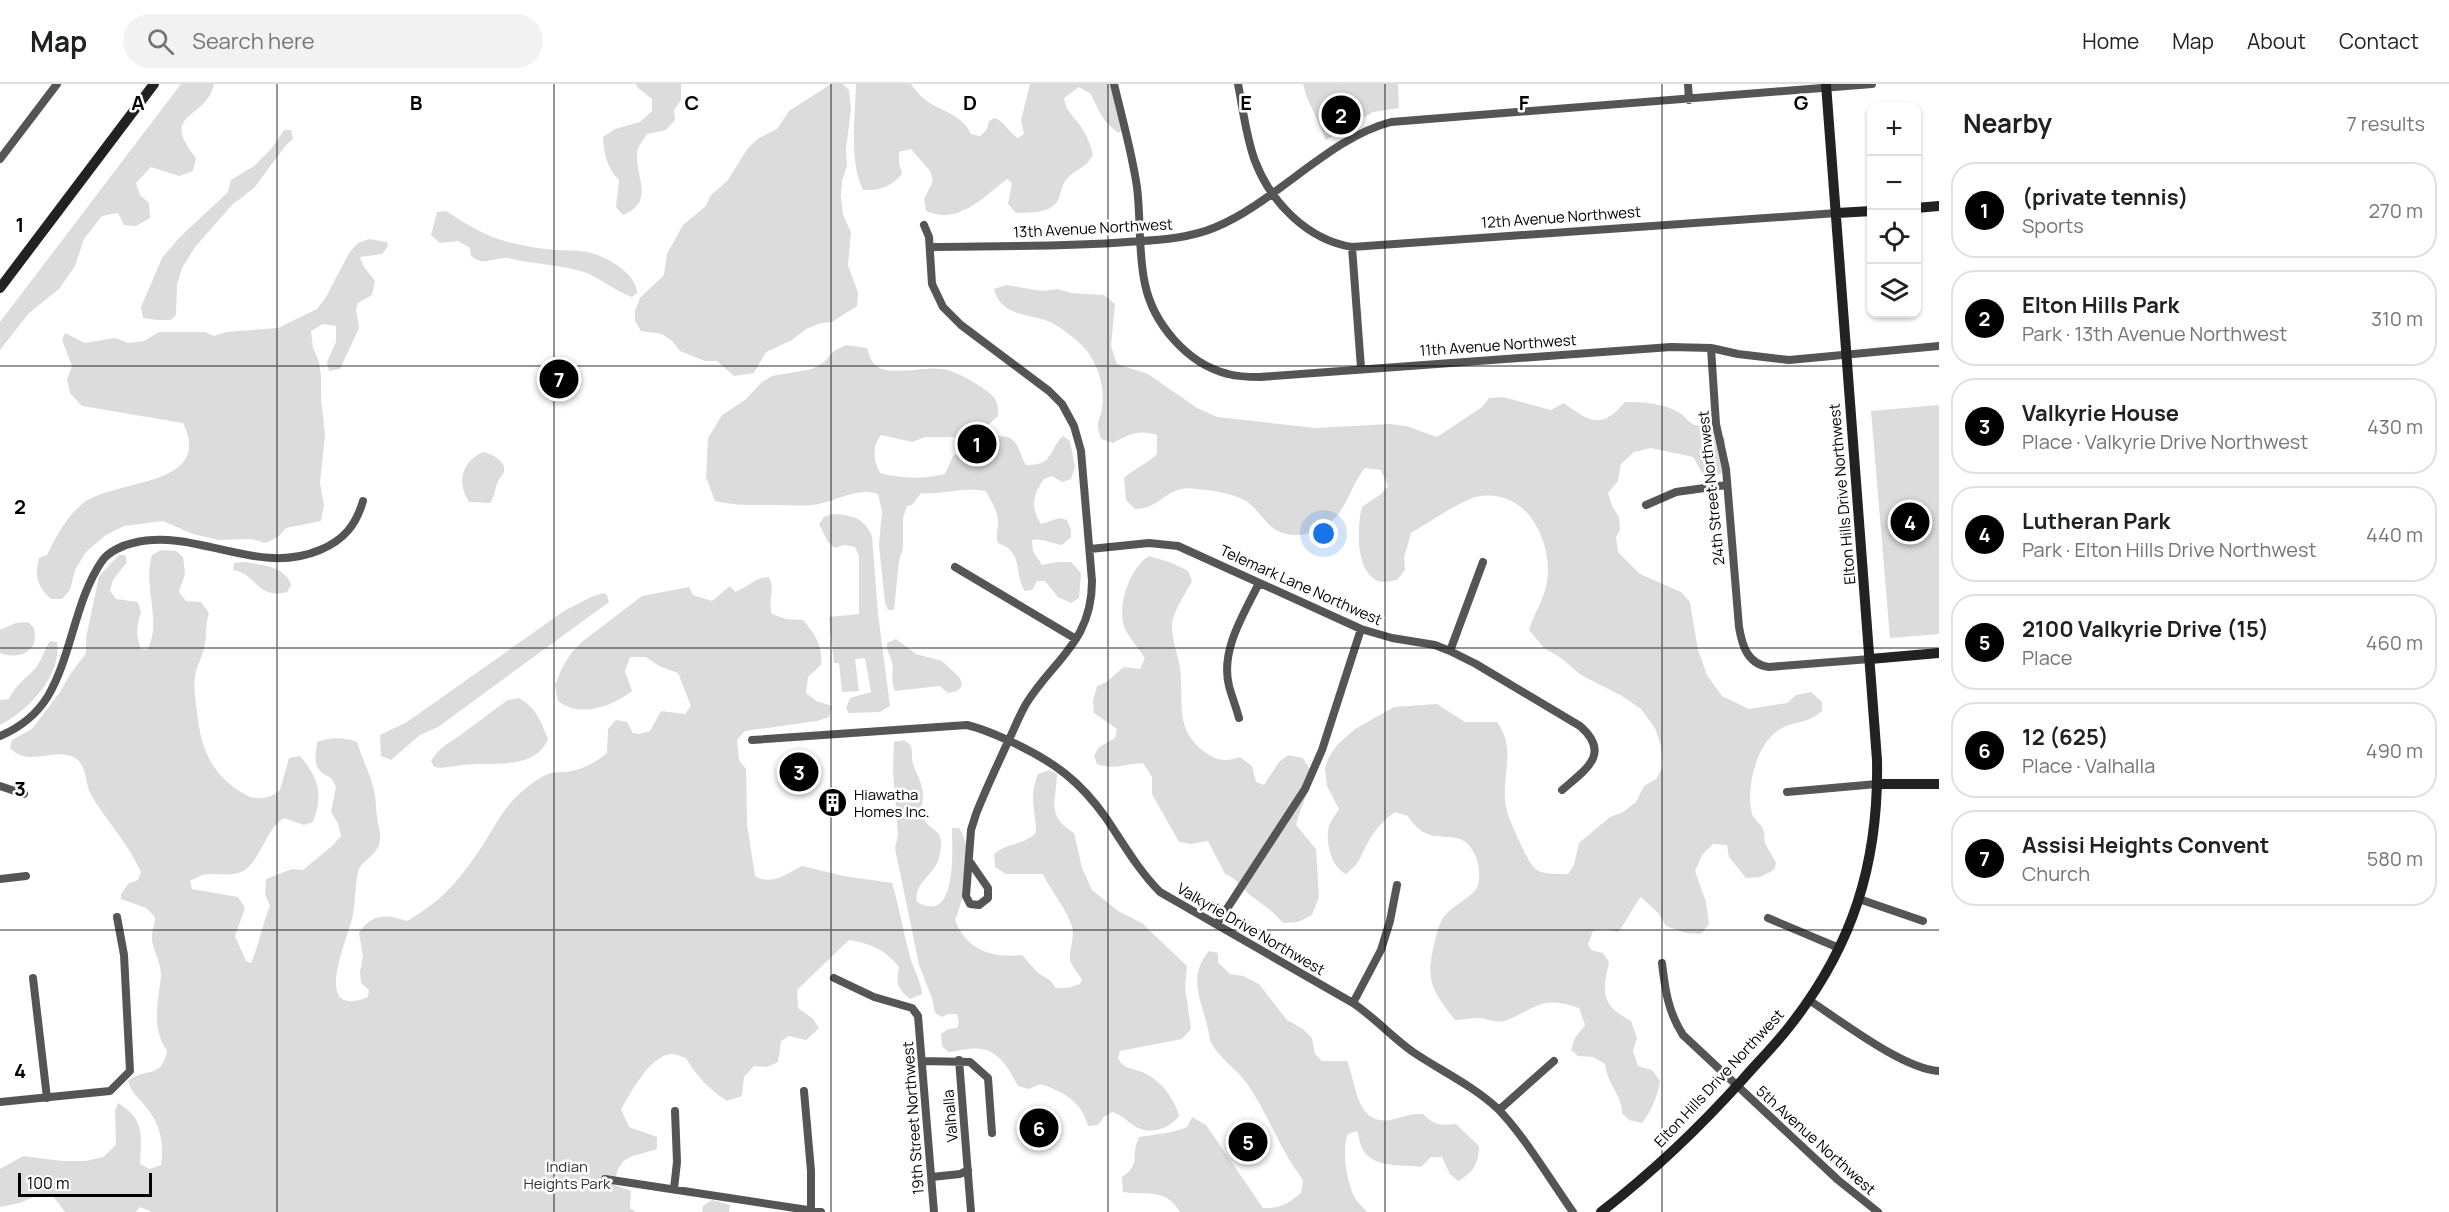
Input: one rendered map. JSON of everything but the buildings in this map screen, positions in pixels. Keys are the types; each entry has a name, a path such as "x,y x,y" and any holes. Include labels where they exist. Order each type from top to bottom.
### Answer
{"main road":[{"path":"0,288 154,84"},
{"name":"Elton Hills Drive Northwest","path":"1601,1212 1669,1156 1736,1087 1788,1028 1809,1000 1839,948 1859,899 1871,855 1878,784 1827,86"},
{"path":"1921,208 1939,206"},
{"name":"12th Avenue Northwest","path":"1837,213 1867,211"},
{"path":"1870,659 1939,653"},
{"path":"1878,784 1939,784"}],"street":[{"path":"0,159 57,84"},
{"name":"11th Avenue Northwest","path":"1114,84 1134,171 1144,282 1153,310 1182,347 1212,368 1227,374 1260,377 1671,346 1711,348 1776,360 1846,356 1939,346"},
{"name":"12th Avenue Northwest","path":"1238,84 1252,151 1263,176 1274,193 1297,221 1310,231 1323,240 1352,247 1837,213"},
{"path":"1688,84 1689,100"},
{"name":"13th Avenue Northwest","path":"930,247 1096,244 1171,239 1203,232 1231,220 1274,193 1357,135 1370,128 1391,122 1872,84"},
{"path":"924,225 930,237 932,284 943,307 961,326 1049,391 1069,415 1080,444 1090,549 1092,582 1090,602 1076,639 1065,657 1027,702 976,814 970,837 966,896 970,904 979,905 988,898 988,888 970,862"},
{"path":"1352,247 1360,368"},
{"name":"24th Street Northwest","path":"1711,348 1716,424 1726,485 1742,644 1751,658 1769,667 1870,659"},
{"path":"1646,505 1682,490 1726,485"},
{"path":"0,736 35,713 48,696 91,582 103,559 116,550 132,543 169,539 256,557 304,557 328,547 347,535 354,525 363,501"},
{"name":"Telemark Lane Northwest","path":"1090,549 1162,543 1178,546 1361,629 1450,651 1561,715 1589,734 1594,742 1593,760 1562,790"},
{"path":"1450,651 1483,562"},
{"path":"955,567 1076,639"},
{"path":"1239,718 1229,686 1228,660 1234,635 1259,583"},
{"path":"1217,924 1310,780 1361,629"},
{"name":"Valkyrie Drive Northwest","path":"752,740 958,724 976,727 1041,756 1071,777 1095,803 1143,873 1160,892 1353,1003 1377,1020 1414,1053 1470,1087 1499,1110 1573,1212"},
{"path":"1787,792 1878,784"},
{"path":"0,786 24,794"},
{"path":"0,879 26,876"},
{"path":"1353,1003 1381,950 1390,921 1397,885"},
{"path":"1859,899 1923,921"},
{"path":"0,1102 110,1091 130,1071 124,956 117,917"},
{"path":"1768,918 1839,948"},
{"name":"5th Avenue Northwest","path":"1662,963 1665,988 1674,1022 1683,1035 1838,1180 1878,1212"},
{"path":"33,978 47,1098"},
{"name":"19th Street Northwest","path":"834,978 874,997 912,1008 919,1021 934,1212"},
{"path":"1809,1000 1903,1060 1939,1071"},
{"name":"Valhalla","path":"959,1060 971,1212"},
{"path":"922,1061 970,1062 988,1078 992,1133"},
{"path":"1499,1110 1554,1061"},
{"path":"804,1091 812,1171 811,1210"},
{"path":"674,1189 677,1162 675,1111"},
{"path":"932,1178 960,1174 968,1170"},
{"path":"605,1179 821,1212"}],"green space":[{"path":"181,84 214,84 209,96 183,124 182,132 186,143 196,158 193,171 179,176 151,167 136,183 140,195 149,203 150,218 136,226 124,225 118,213 102,216 84,239 75,266 59,289 29,313 0,350 0,322"},
{"path":"636,84 681,84 681,100 674,110 675,120 666,130 647,134 639,146 637,165 642,193 634,209 623,215 616,207 619,180 607,160 603,137 615,129 640,122 652,111 652,99"},
{"path":"831,84 843,84 849,90 851,109 846,149 847,166 842,181 841,196 843,215 851,232 848,265 858,293 857,306 832,322 821,323 806,329 792,340 766,352 754,373 734,376 717,361 705,361 680,351 662,334 641,331 635,321 635,311 640,298 664,275 667,254 683,225 706,206 710,196 728,180 748,148 759,138 777,129 789,111"},
{"path":"856,84 911,84 924,99 962,122 971,134 980,136 987,129 989,121 995,118 1018,138 1024,134 1021,120 1030,84 1115,84 1125,124 1119,133 1102,116 1091,94 1079,87 1064,98 1069,112 1081,126 1093,155 1087,164 1066,180 1053,206 1038,212 1016,213 1008,204 1012,183 1007,179 970,207 949,215 938,215 926,211 924,199 933,181 930,171 911,149 899,152 902,174 894,182 874,190 863,190 854,153"},
{"path":"1303,84 1398,84 1399,108 1373,112 1326,140"},
{"path":"284,130 291,130 293,139 254,188 233,204 195,247 182,268 177,285 176,315 171,320 143,318 141,307 162,258 180,237 228,192 231,180 254,166 271,149"},
{"path":"446,211 484,233 508,242 545,249 583,251 598,255 613,262 627,273 636,286 637,293 632,297 592,275 568,268 508,258 480,261 471,256 470,248 458,241 440,243 431,235 437,212"},
{"path":"369,239 387,242 388,246 382,254 360,257 364,267 375,281 372,295 358,303 356,309 359,328 340,369 329,371 327,362 336,342 336,326 323,324 311,331 321,376 325,435 320,483 324,505 321,521 286,528 278,537 265,543 251,539 219,540 193,534 163,521 124,526 106,535 86,552 75,570 70,590 62,599 51,599 38,580 39,558 47,555 70,516 81,505 96,496 156,479 173,471 185,460 189,444 183,423 82,406 70,393 67,380 72,366 62,340 65,333 85,343 115,338 128,343 144,341 159,332 205,332 214,336 226,332 278,328 317,309 326,297 349,253 358,243"},
{"path":"1006,285 1042,291 1058,289 1071,293 1104,295 1115,304 1111,346 1117,364 1148,374 1197,408 1217,417 1316,428 1390,424 1406,426 1437,437 1482,407 1489,398 1503,397 1551,410 1564,403 1581,415 1595,420 1609,417 1625,402 1639,402 1674,410 1693,424 1714,431 1725,438 1726,469 1712,480 1704,476 1693,457 1651,448 1634,452 1621,464 1618,481 1608,493 1619,517 1620,530 1616,537 1618,552 1640,574 1681,592 1690,602 1698,650 1707,675 1722,696 1749,709 1787,703 1796,695 1811,692 1822,702 1822,711 1776,732 1763,748 1754,770 1750,793 1752,814 1764,831 1765,843 1776,863 1774,870 1760,877 1746,878 1729,857 1727,845 1713,844 1702,855 1695,871 1706,902 1709,924 1701,934 1686,933 1666,926 1659,914 1641,897 1618,932 1606,929 1593,931 1588,944 1591,950 1603,953 1609,962 1605,983 1606,998 1614,1009 1631,1021 1637,1038 1633,1051 1638,1066 1652,1070 1660,1081 1654,1103 1642,1123 1629,1120 1622,1113 1620,1101 1605,1064 1593,1057 1578,1056 1571,1050 1575,1038 1585,1025 1579,1008 1566,1004 1548,1003 1503,1021 1479,1018 1455,1020 1435,992 1431,975 1432,954 1442,921 1445,915 1471,895 1478,885 1478,864 1470,846 1462,840 1427,834 1408,816 1395,812 1376,830 1358,861 1346,874 1336,866 1330,853 1329,826 1339,809 1327,786 1325,768 1329,757 1337,745 1355,729 1394,707 1437,704 1465,722 1497,722 1506,741 1505,799 1507,812 1529,860 1541,872 1568,874 1574,865 1579,843 1610,817 1623,812 1636,802 1644,786 1656,779 1663,766 1661,746 1655,728 1641,709 1622,696 1581,675 1561,658 1544,648 1529,630 1546,588 1548,567 1546,551 1534,522 1512,501 1498,496 1474,498 1411,533 1404,558 1405,570 1397,580 1382,582 1371,576 1365,568 1359,537 1362,507 1381,494 1388,486 1381,470 1365,468 1334,519 1322,528 1307,534 1291,535 1276,530 1242,499 1208,490 1187,488 1178,490 1152,505 1135,509 1126,500 1124,478 1157,454 1157,435 1145,432 1134,433 1113,443 1101,439 1098,426 1103,400 1102,385 1091,357 1079,343 1054,324 1016,313 1003,305 994,289"},
{"path":"846,345 867,348 874,363 884,370 943,369 972,381 992,395 998,406 998,416 979,433 995,433 995,436 1013,440 1026,465 1035,465 1046,460 1063,436 1070,441 1075,467 1071,479 1062,482 1052,476 1044,479 1037,490 1034,507 1041,524 1059,518 1067,520 1071,537 1062,545 1032,540 1033,551 1042,565 1071,562 1081,573 1079,598 1071,603 1058,597 1045,581 1037,581 1032,590 1025,591 1012,552 998,543 997,514 986,491 921,493 912,505 907,506 903,518 903,548 899,561 894,610 888,610 885,603 879,545 882,511 878,494 855,493 808,505 746,505 715,501 706,477 708,438 722,415 745,400 762,382 772,376 812,369 823,363 834,351","holes":["881,435 912,442 925,437 958,437 959,454 953,456 945,474 913,478 880,473 874,453"]},
{"path":"1939,405 1939,634 1890,638 1871,411"},
{"path":"483,452 500,461 504,471 490,503 469,502 463,487 463,473 470,461"},
{"path":"832,514 856,518 865,525 872,536 878,614 890,706 880,712 849,713 846,708 850,698 871,692 865,658 855,659 859,691 842,692 839,663 834,663 829,617 859,614 859,556 855,547 845,545 835,548 828,542 819,524 824,517"},
{"name":"Indian Heights Park","path":"161,550 176,551 183,557 185,574 179,592 186,601 201,602 209,613 204,649 196,671 195,691 199,726 210,761 234,788 255,798 264,798 280,790 289,758 300,756 311,771 317,787 318,803 313,822 304,825 284,818 272,829 256,858 245,870 235,874 203,875 190,881 192,889 238,897 245,908 235,936 246,961 251,963 270,906 265,894 266,879 292,869 303,870 341,836 338,823 331,812 336,787 331,778 325,775 316,764 317,742 337,738 357,742 374,790 380,832 377,849 358,872 353,915 337,973 336,987 340,997 350,1001 368,997 369,990 361,983 360,972 363,956 359,933 364,926 374,919 386,916 407,921 432,905 461,876 503,813 518,795 545,775 583,768 607,753 608,729 616,720 627,722 633,733 639,734 650,731 661,711 685,714 691,706 678,673 659,666 646,657 630,657 625,671 632,691 605,706 586,710 567,706 558,701 555,685 572,652 642,596 689,587 693,595 712,601 730,586 735,592 756,580 769,577 772,587 770,604 772,614 786,619 803,620 819,646 821,665 808,677 806,693 816,701 832,706 829,717 817,721 745,731 737,740 739,760 746,769 747,824 755,876 767,880 773,879 802,866 844,876 892,883 910,958 922,994 910,999 898,985 899,967 888,956 877,948 849,940 797,990 798,1008 812,1018 819,1028 806,1040 789,1036 781,1041 778,1062 767,1067 754,1066 744,1077 742,1096 727,1101 704,1082 686,1058 672,1054 656,1061 642,1076 621,1109 629,1127 657,1137 657,1149 628,1158 619,1167 616,1175 615,1185 631,1191 630,1208 636,1212 152,1212 140,1207 136,1212 65,1212 53,1196 38,1195 20,1203 0,1207 0,1169 23,1156 62,1161 86,1161 103,1157 116,1145 115,1111 118,1103 138,1123 141,1137 140,1164 150,1169 161,1165 162,1142 158,1127 151,1114 133,1092 128,1081 157,1070 165,1060 167,1051 157,1024 161,977 152,941 155,917 146,908 121,899 121,894 129,883 138,880 141,872 91,795 83,768 76,759 63,754 24,756 10,748 12,740 32,729 86,653 86,638 99,576 119,555 125,555 127,562 113,580 110,591 116,599 138,602 141,613 137,627 138,640 141,649 147,650 153,627 150,567 152,555"},
{"path":"1149,556 1188,571 1192,581 1175,613 1172,630 1180,668 1182,715 1195,744 1218,759 1231,760 1240,757 1252,766 1256,782 1264,785 1279,762 1288,755 1303,758 1309,769 1310,784 1296,825 1316,849 1319,897 1312,915 1298,922 1283,923 1236,880 1225,874 1208,841 1191,844 1179,842 1152,794 1152,777 1143,763 1114,767 1097,764 1094,756 1099,747 1115,738 1117,729 1094,713 1093,701 1097,686 1108,681 1124,667 1140,669 1145,658 1126,631 1122,612 1130,579 1135,570"},
{"path":"234,563 264,565 278,570 284,574 291,585 287,592 269,592 241,572 233,570"},
{"path":"603,593 607,595 609,602 438,727 420,735 391,760 381,756 380,735 407,722 564,611"},
{"path":"28,622 34,628 35,640 32,647 25,653 17,655 0,653 0,630 16,623"},
{"path":"896,639 916,654 942,661 960,678 962,686 957,691 948,693 940,686 895,691 892,662 887,643"},
{"path":"50,641 57,642 57,655 49,680 32,702 0,725 0,700 9,699 19,684 37,666"},
{"path":"519,698 537,715 548,739 533,756 510,763 434,767 431,761 442,748 506,701"},
{"path":"904,740 911,746 912,760 922,786 922,814 928,825 939,834 941,840 939,858 918,890 917,902 930,907 940,903 946,894 952,867 952,828 959,828 967,849 965,886 955,920 960,931 966,939 982,950 1001,955 1022,955 1056,988 1067,988 1080,984 1082,980 1070,959 1073,931 1066,913 1043,874 1006,874 995,867 994,854 1036,833 1033,790 1038,774 1049,770 1057,774 1056,814 1059,820 1074,833 1082,868 1092,890 1118,911 1142,923 1187,966 1185,987 1191,1029 1182,1039 1120,1051 1118,1059 1126,1066 1149,1075 1166,1090 1179,1116 1175,1121 1159,1129 1148,1130 1133,1125 1112,1112 1098,1125 1088,1126 1081,1110 1064,1094 1040,1084 1029,1089 1018,1086 1004,1063 994,1054 974,1048 948,1052 942,1046 941,1034 948,1029 957,1028 959,1023 957,1014 942,1017 935,1013 932,998 919,965 895,848 898,835 893,771 894,742"},
{"path":"1209,951 1218,953 1218,962 1230,974 1243,976 1259,984 1287,1020 1303,1029 1312,1038 1315,1054 1322,1061 1347,1061 1359,1101 1370,1116 1379,1120 1390,1120 1423,1114 1438,1124 1456,1124 1479,1146 1478,1158 1468,1175 1458,1181 1450,1174 1442,1157 1431,1157 1421,1167 1374,1160 1363,1150 1357,1131 1348,1134 1345,1149 1346,1168 1353,1195 1367,1212 1180,1212 1174,1204 1162,1196 1123,1192 1122,1177 1132,1168 1139,1137 1187,1127 1192,1117 1206,1125 1263,1208 1284,1205 1301,1193 1303,1181 1255,1096 1244,1079 1211,1043 1199,996 1197,978 1203,960"},
{"path":"712,1200 730,1205 729,1212 702,1212 703,1206"}],"place":[{"name":"Elton Hills Park","path":"1341,115"},
{"name":"Assisi Heights Convent","path":"559,379"},
{"name":"(private tennis)","path":"977,444"},
{"name":"Lutheran Park","path":"1910,522"},
{"name":"Valkyrie House","path":"799,772"},
{"name":"Hiawatha Homes Inc.","path":"833,803"},
{"name":"12 (625)","path":"1039,1128"},
{"name":"2100 Valkyrie Drive (15)","path":"1248,1142"}]}
